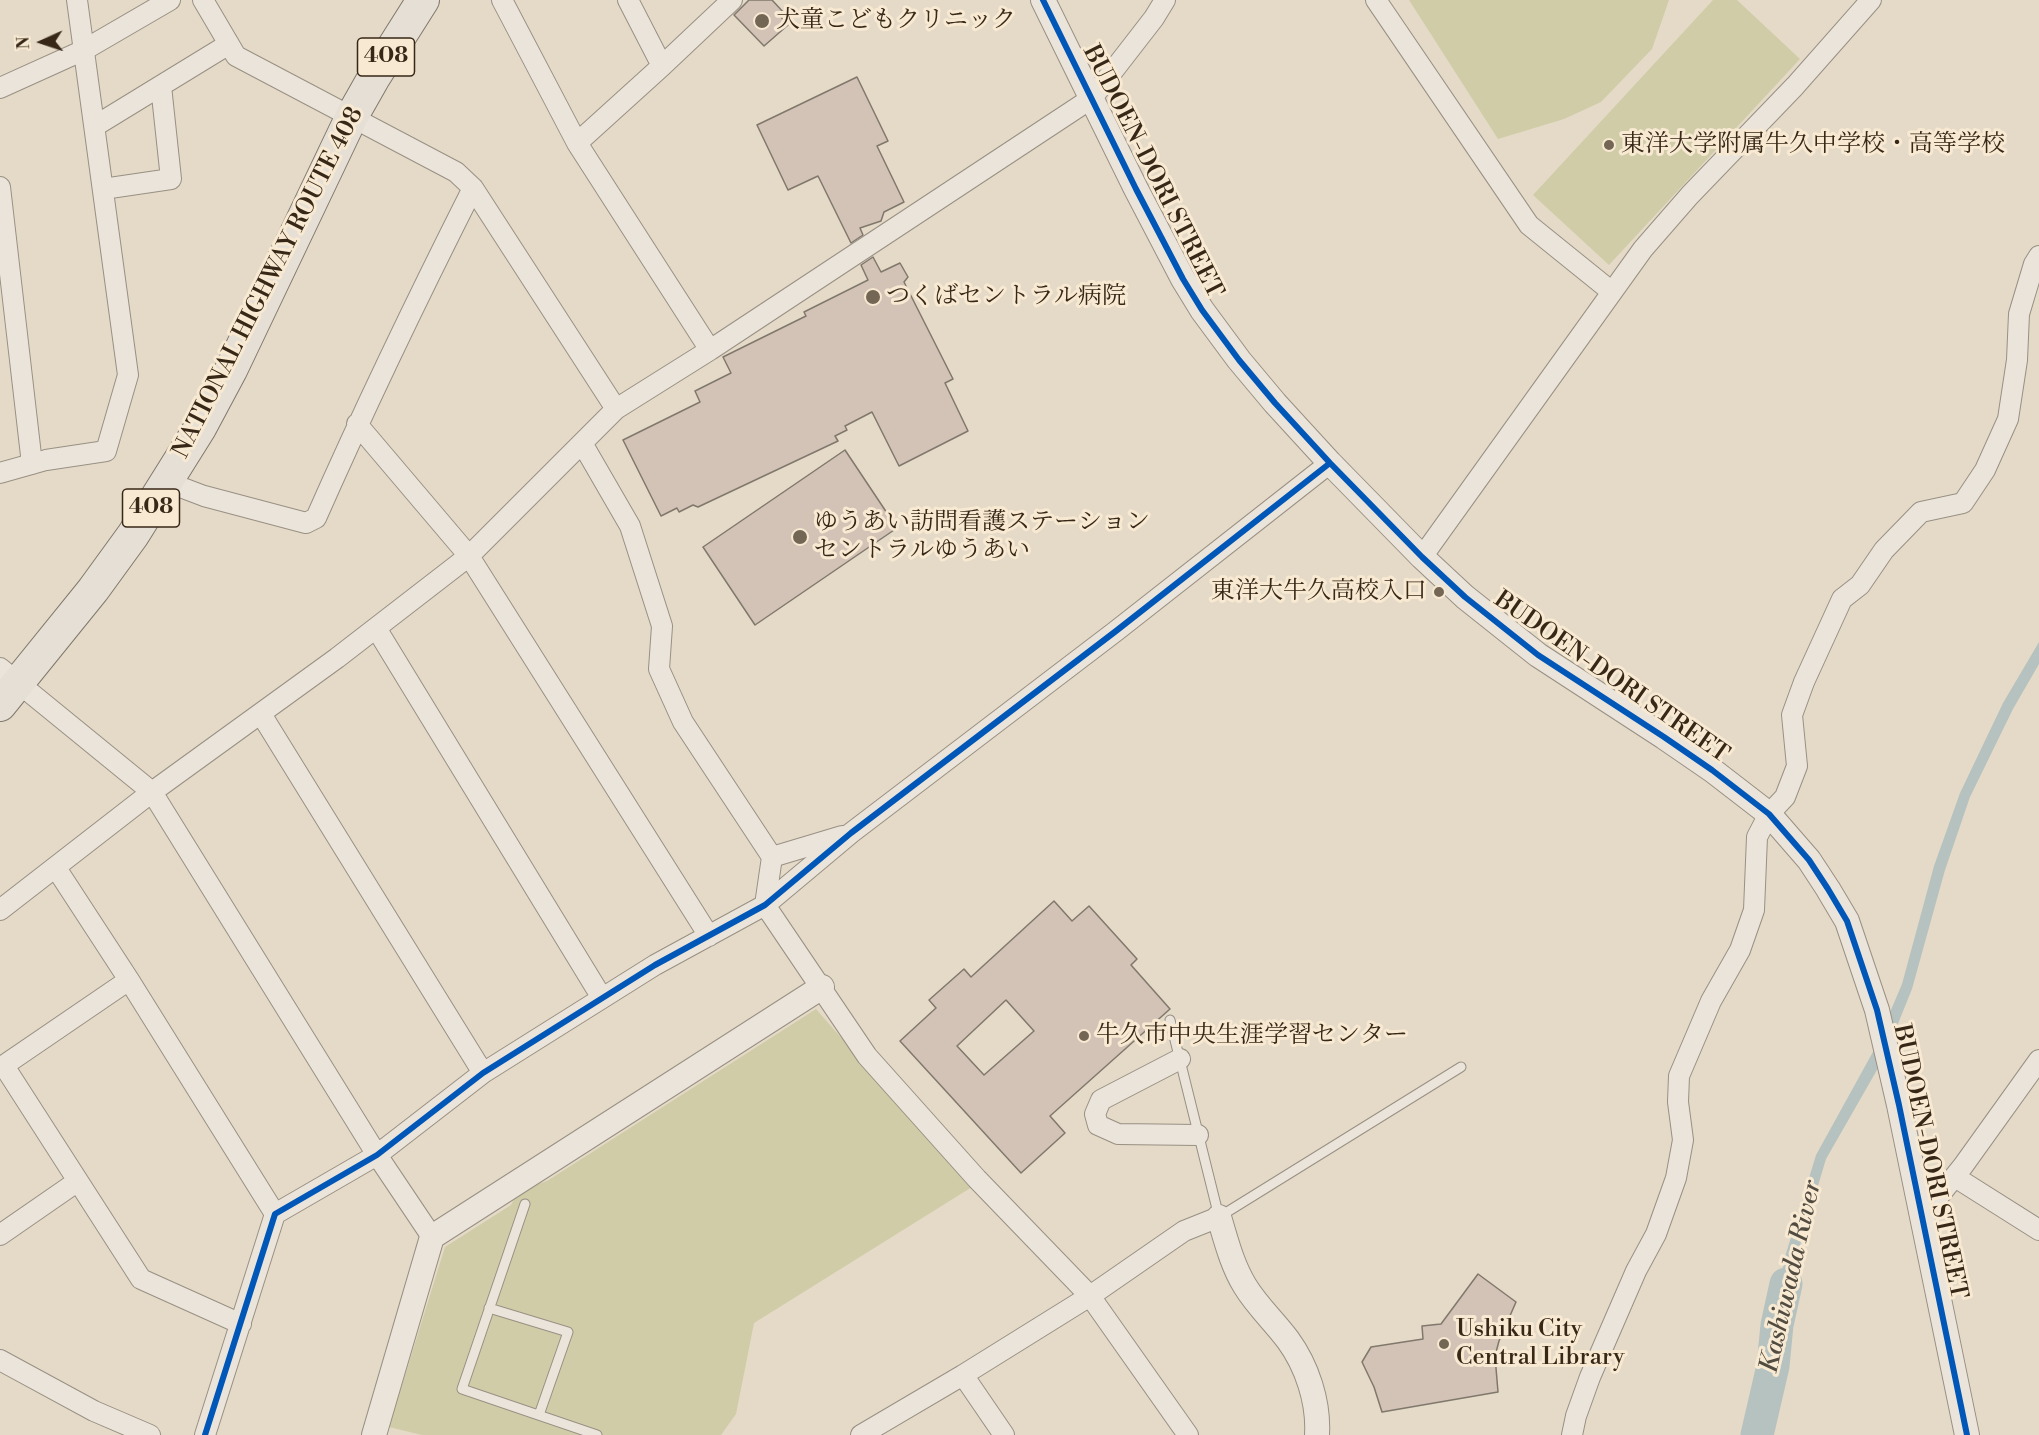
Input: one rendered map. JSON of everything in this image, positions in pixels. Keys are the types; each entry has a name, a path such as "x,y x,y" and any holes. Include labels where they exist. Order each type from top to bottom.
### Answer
{"highway":[{"name":"NATIONAL HIGHWAY ROUTE 408","path":"6,685 93,590 133,535 200,428 231,370 352,116 423,0"}],"street":[{"path":"0,472 46,460 106,451 129,375 77,0"},
{"path":"0,88 84,50 170,0"},
{"path":"203,0 236,56 456,172 473,188 616,409"},
{"path":"502,0 577,143 710,350"},
{"path":"628,0 662,66"},
{"path":"577,143 732,0"},
{"name":"BUDOEN-DORI STREET","path":"1043,0 1183,279 1202,310 1239,360 1275,403 1422,557 1465,597 1538,655 1702,763 1769,814 1809,860 1847,921 1877,1010 1967,1435"},
{"path":"0,910 152,792 261,714 469,556 616,409 710,350 1092,98 1154,18 1165,0"},
{"path":"1376,0 1529,225 1612,292"},
{"path":"1422,557 1643,249 1690,195 1795,86 1871,0"},
{"path":"95,126 229,44"},
{"path":"103,189 171,179 161,86"},
{"path":"0,188 32,464"},
{"path":"167,482 204,496 306,523 316,518 357,424 473,188"},
{"path":"1572,1435 1576,1416 1590,1377 1636,1271 1656,1234 1676,1178 1683,1140 1678,1102 1679,1077 1712,1001 1740,950 1754,910 1757,837 1769,814 1785,797 1797,766 1792,715 1804,682 1842,599 1860,585 1884,550 1921,512 1963,503 1985,470 2008,419 2017,360 2019,314 2034,264 2039,256"},
{"path":"357,424 469,556 709,936"},
{"path":"582,443 630,526 662,626 659,669 683,722 772,857 765,904 867,1056 977,1179 1090,1296 1188,1435"},
{"path":"205,1435 275,1214 377,1155 483,1073 655,965 765,904 851,833 1116,631 1330,463"},
{"path":"376,628 602,998"},
{"path":"6,685 152,792 377,1155 432,1237"},
{"path":"261,714 483,1073"},
{"path":"772,857 851,833"},
{"path":"56,868 275,1214"},
{"path":"129,980 2,1067 141,1279 241,1324"},
{"path":"374,1435 432,1237 822,987"},
{"path":"1180,1059 1101,1100 1095,1114 1098,1125 1118,1134 1198,1136"},
{"path":"1922,1216 1955,1177 2039,1060"},
{"path":"1955,1177 2039,1230"},
{"path":"0,1235 78,1181"},
{"path":"861,1435 1090,1296 1184,1232 1219,1217 1232,1259 1244,1285 1261,1310 1288,1341 1302,1365 1314,1394 1318,1424 1317,1435"},
{"path":"0,1360 94,1411 150,1435"},
{"path":"963,1375 1004,1435"}],"lane":[{"path":"1170,1020 1219,1217 1461,1067"},
{"path":"525,1204 462,1389 597,1435"},
{"path":"489,1308 568,1332 539,1415"}],"shaded area":[{"path":"1409,0 1669,0 1652,49 1601,102 1564,119 1498,139"},
{"path":"1713,0 1737,0 1800,59 1609,265 1533,195"},
{"path":"816,1009 972,1187 754,1323 736,1414 721,1435 422,1435 389,1427 445,1247 511,1205 518,1191 547,1181"}],"water":[{"path":"2039,642 2039,664 2013,709 1970,797 1945,870 1912,989 1885,1056 1826,1159 1796,1259 1782,1327 1772,1325 1785,1257 1816,1155 1874,1050 1902,984 1934,866 1960,793 2003,703"}],"building":[{"name":"犬童こどもクリニック","path":"749,0 772,0 785,14 781,17 788,25 764,46 734,15"},
{"path":"857,77 888,141 877,146 904,202 884,212 881,221 860,228 863,235 851,243 818,176 788,190 757,125"},
{"name":"つくばセントラル病院","path":"873,257 881,272 900,263 908,277 904,282 953,379 945,383 968,431 899,466 872,412 845,426 847,430 835,436 838,441 698,507 693,505 679,512 677,508 661,516 623,440 700,402 695,391 731,373 723,357 806,316 804,312 868,280 861,265"},
{"name":"ゆうあい訪問看護ステーション セントラルゆうあい","path":"845,450 897,528 755,625 703,547"},
{"name":"牛久市中央生涯学習センター","path":"1054,901 1072,921 1089,906 1137,959 1131,965 1170,1009 1050,1116 1065,1133 1021,1173 900,1041 936,1008 929,1000 964,969 971,977","holes":["1006,1000 1034,1031 984,1075 957,1046"]},
{"name":"Ushiku City Central Library","path":"1478,1274 1516,1302 1495,1356 1498,1392 1382,1412 1374,1387 1362,1362 1371,1347 1423,1339 1422,1326 1441,1324"}],"waterway":[{"name":"Kashiwada River","path":"1757,1435 1773,1366 1777,1325 1786,1284"}],"cycle path":[{"path":"1043,0 1183,279 1202,310 1239,360 1275,403 1422,557 1465,597 1538,655 1712,770 1769,814 1809,860 1828,889 1847,921 1877,1010 1899,1105 1967,1435"},
{"path":"205,1435 275,1214 377,1155 483,1073 655,965 765,905 851,833 1116,631 1330,463"}],"place":[{"name":"犬童こどもクリニック","path":"762,21"},
{"name":"東洋大学附属牛久中学校・高等学校","path":"1609,145"},
{"name":"つくばセントラル病院","path":"873,297"},
{"name":"ゆうあい訪問看護ステーション セントラルゆうあい","path":"800,537"},
{"name":"東洋大牛久高校入口","path":"1439,592"},
{"name":"牛久市中央生涯学習センター","path":"1084,1036"},
{"name":"Ushiku City Central Library","path":"1444,1344"}]}
